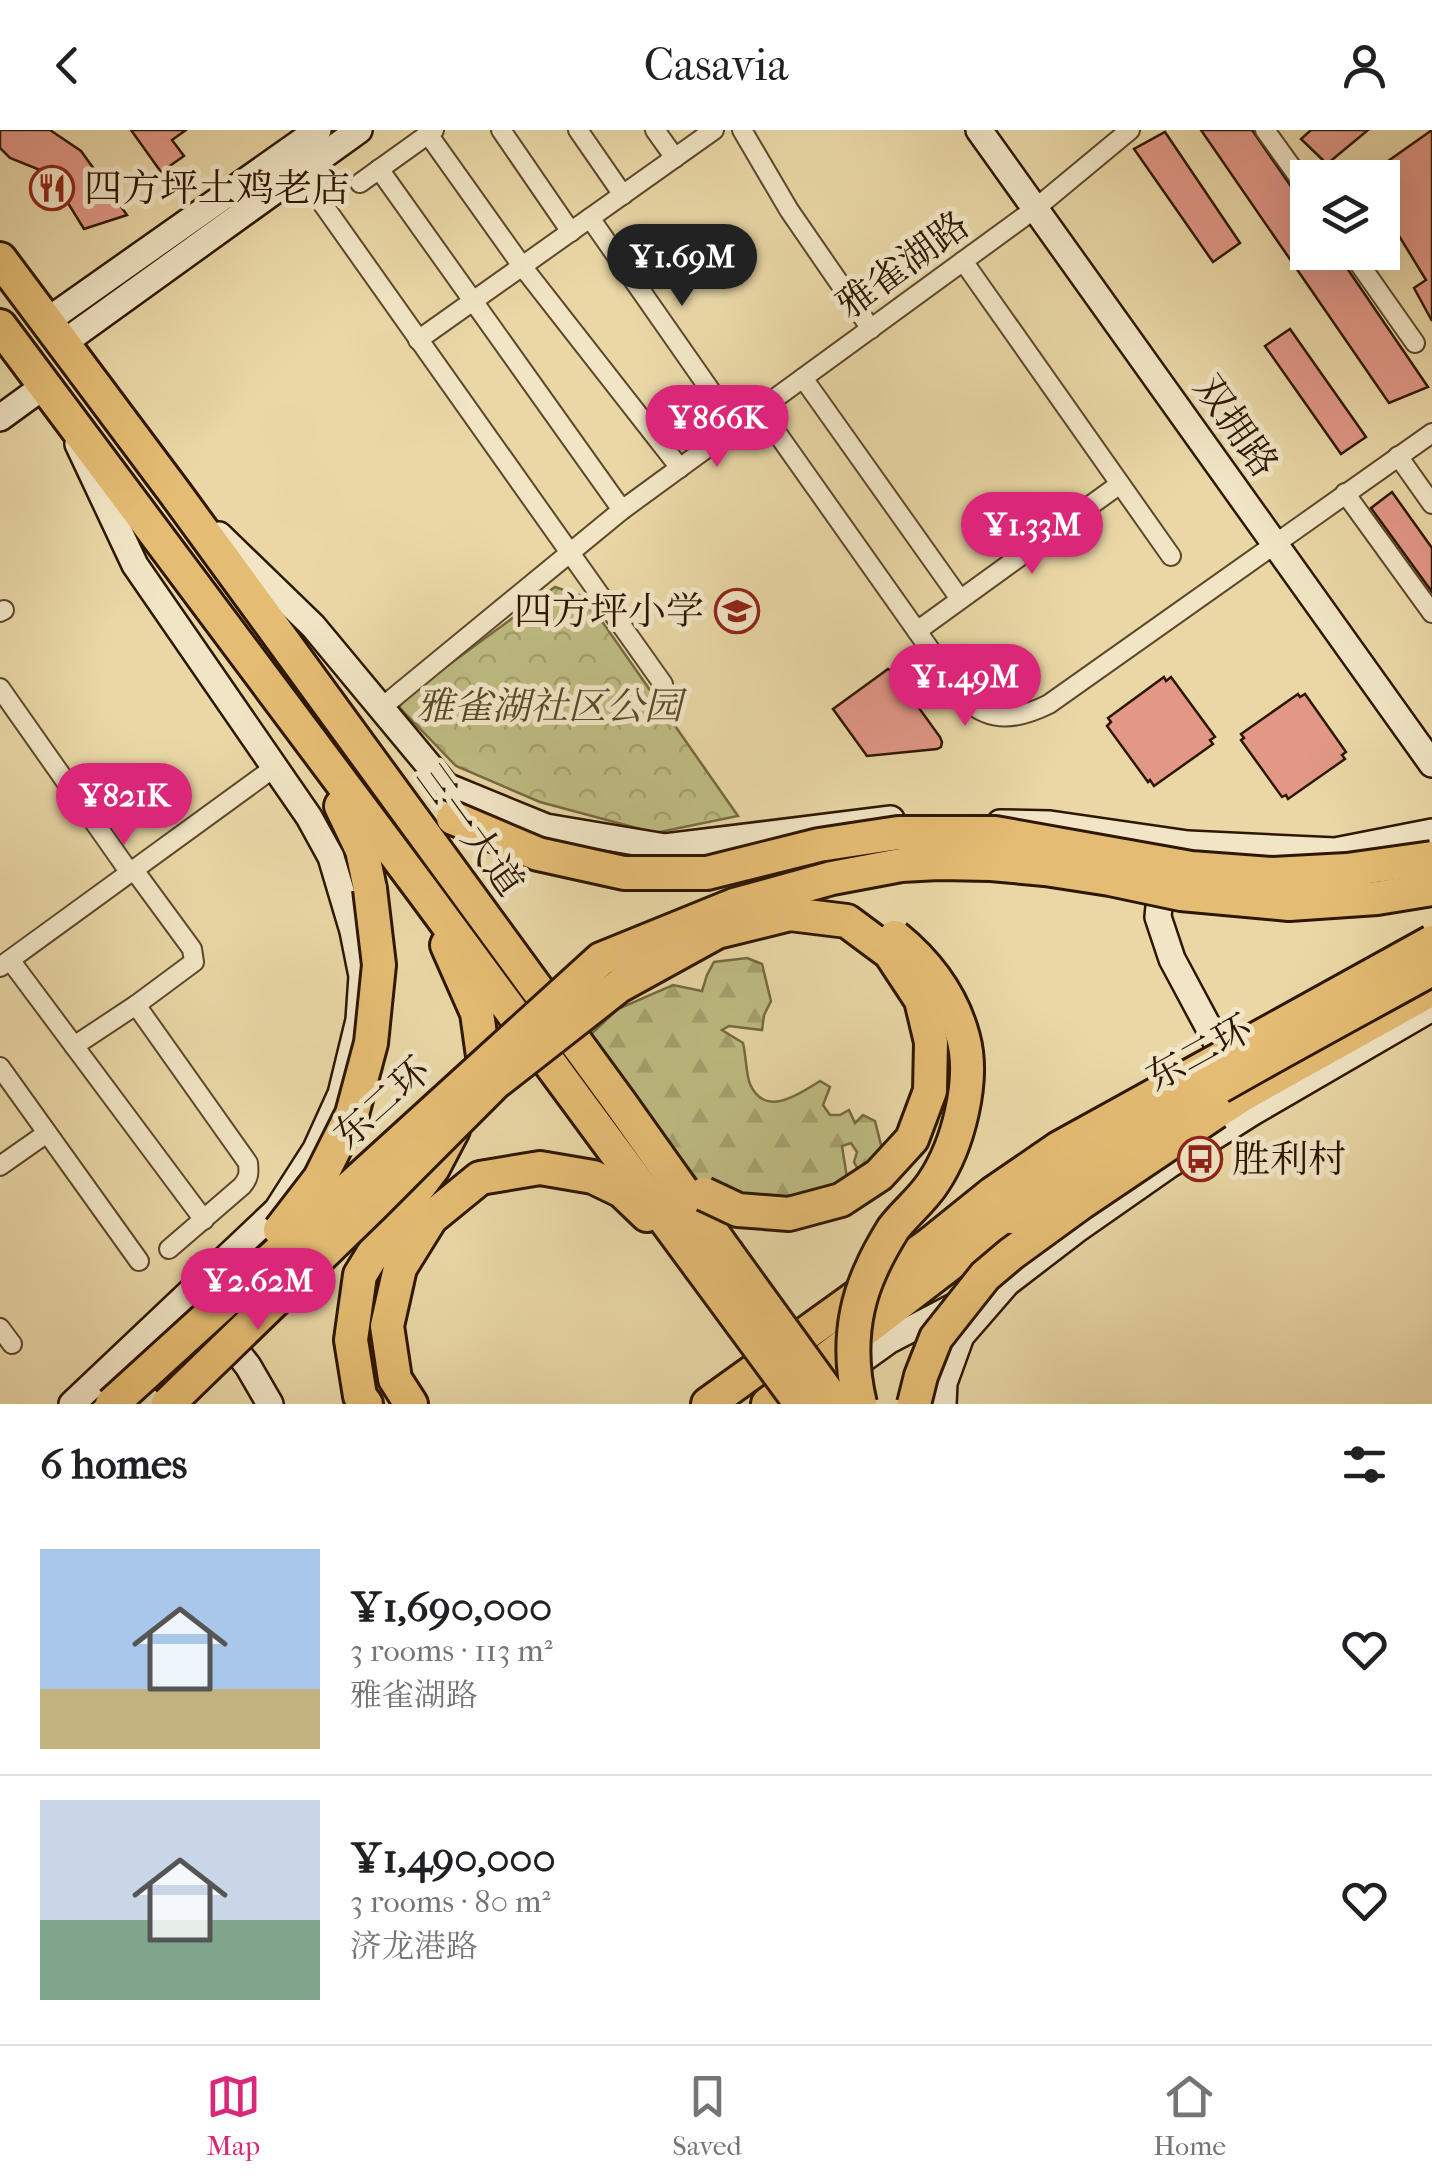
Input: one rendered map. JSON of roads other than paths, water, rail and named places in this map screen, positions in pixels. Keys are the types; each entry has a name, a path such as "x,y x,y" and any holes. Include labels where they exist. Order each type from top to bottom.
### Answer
{"highway":[{"name":"三一大道","path":"0,259 621,1104 801,1404"},
{"name":"三一大道","path":"0,326 422,890 713,1260 836,1404"},
{"path":"306,674 406,802 538,854 624,872 706,873 818,845 898,833 994,832 1191,868 1273,874 1348,870 1432,858"},
{"path":"87,1404 279,1232 320,1178 352,1114 371,1043 379,966 370,889 362,850 293,719"},
{"path":"734,905 832,878 939,863 1044,869 1180,894 1289,904 1377,898 1432,888"},
{"path":"366,1404 360,1396 351,1340 360,1274 433,1168 485,1070 477,1013 422,890"},
{"path":"734,905 814,901 846,910 886,930 914,952 934,975 963,1037 966,1063 959,1131 933,1183 894,1229 870,1273 859,1304 852,1359 860,1404"},
{"name":"东二环","path":"112,1404 601,958 734,905"},
{"path":"168,1404 495,1083 618,986 718,932 790,914 848,921 890,953 921,1000 930,1042 930,1091 912,1138 879,1175 841,1200 790,1214 738,1210 704,1194 621,1104"},
{"path":"768,1404 1001,1205 1059,1148 1432,942"},
{"name":"东二环","path":"1001,1205 1078,1169 1432,969"},
{"path":"914,1404 936,1338 984,1276 1011,1254 1081,1203 1432,988"},
{"path":"412,1404 395,1379 387,1326 400,1268 431,1218 480,1178 540,1168 592,1177 622,1191 713,1260"},
{"path":"708,1404 930,1244 1001,1205"}],"street":[{"path":"55,332 318,130"},
{"path":"55,332 359,130"},
{"path":"501,130 570,232"},
{"path":"578,130 623,195"},
{"path":"656,130 675,158"},
{"path":"418,340 714,130"},
{"path":"742,130 789,210 871,328"},
{"name":"双拥路","path":"979,130 1042,203 1282,540 1432,764"},
{"name":"双拥路","path":"1000,130 1042,203"},
{"name":"雅雀湖路","path":"381,708 622,510 1042,203 1130,130"},
{"path":"1265,130 1290,165"},
{"path":"360,183 431,132 522,266 680,468"},
{"path":"379,169 622,510"},
{"path":"300,172 663,684"},
{"path":"590,218 736,427"},
{"path":"964,261 1170,556"},
{"path":"1364,270 1415,342"},
{"path":"802,378 960,599"},
{"path":"0,405 41,382"},
{"path":"0,418 41,382"},
{"path":"760,410 965,699 984,713 1010,718 1049,704 1432,433"},
{"path":"72,424 81,454 135,565 309,817 331,857 362,976 358,1020 341,1094 316,1150 277,1210 72,1404"},
{"path":"1398,456 1432,504"},
{"path":"917,630 1120,484"},
{"path":"175,493 313,626 446,786 546,827 664,847 884,819 1050,824 1188,844 1334,851 1432,832"},
{"path":"1345,493 1432,613"},
{"name":"双拥路","path":"1282,540 1432,736"},
{"path":"0,688 194,956 188,967 74,1046"},
{"path":"204,1220 74,1046 5,963 275,767"},
{"path":"1165,840 1158,917 1172,959 1238,1106"},
{"path":"136,1005 248,1163 248,1179 169,1248"},
{"path":"943,1404 944,1383 962,1336 1008,1283 1168,1165 1238,1106 1432,1008"},
{"path":"0,1067 139,1261"},
{"path":"0,1166 47,1133"},
{"path":"801,1404 888,1341 988,1289 1008,1283"},
{"path":"191,1293 248,1366 270,1404"},
{"path":"0,1328 12,1344"}],"place":[{"name":"四方坪土鸡老店","path":"52,188"},
{"name":"四方坪小学","path":"737,611"},
{"name":"胜利村","path":"1200,1159"}],"park label":[{"name":"雅雀湖社区公园","path":"549,706"}]}
